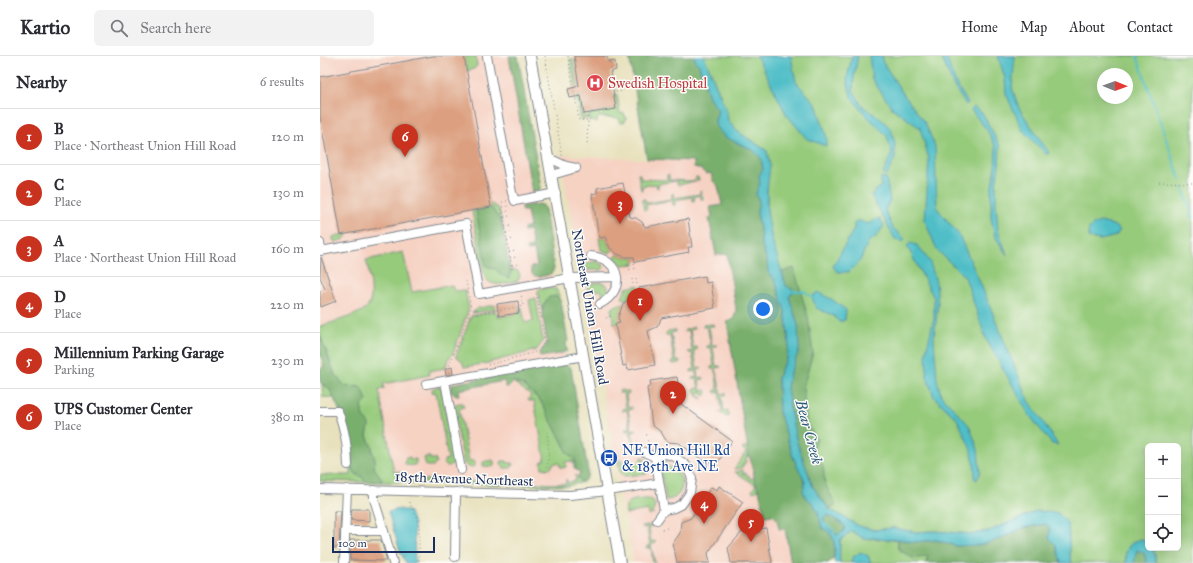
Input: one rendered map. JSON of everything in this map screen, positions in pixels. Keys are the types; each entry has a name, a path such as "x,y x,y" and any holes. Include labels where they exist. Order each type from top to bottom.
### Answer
{"main road":[{"name":"Northeast Union Hill Road","path":"530,56 556,193 620,563"}],"street":[{"path":"487,56 512,193 515,201 556,193"},
{"path":"549,158 566,166 576,168 552,176"},
{"path":"320,243 321,251 466,224 479,294 570,278 617,277"},
{"path":"591,256 598,257 608,262 613,267 617,277 617,288 613,295 600,304"},
{"path":"426,384 584,356"},
{"path":"445,380 461,470"},
{"path":"320,411 338,411 344,429 348,465"},
{"path":"644,452 655,457 666,454 676,457 686,465 692,478 690,493 682,504 674,508 664,510 657,520"},
{"path":"655,457 664,510"},
{"name":"185th Avenue Northeast","path":"320,489 570,495 659,483"},
{"path":"344,563 347,489"},
{"path":"374,490 374,499 393,563"},
{"path":"455,557 456,492"},
{"path":"345,531 384,531"}],"path":[{"path":"545,56 563,161"},
{"path":"568,56 579,120 588,120"},
{"path":"609,56 614,93 624,91"},
{"path":"586,114 588,120 587,143"},
{"path":"1160,182 1193,183"},
{"path":"502,202 507,201"},
{"path":"508,206 502,208 502,212 512,269"},
{"path":"502,212 508,211"},
{"path":"503,218 509,216"},
{"path":"505,227 511,226"},
{"path":"506,233 512,232"},
{"path":"507,240 513,239"},
{"path":"509,252 516,251"},
{"path":"510,258 516,257"},
{"path":"511,265 518,264"},
{"path":"634,264 635,270"},
{"path":"629,265 630,271"},
{"path":"632,279 633,285"},
{"path":"636,279 637,284"},
{"path":"448,369 471,308 466,281"},
{"path":"487,365 539,351 545,341 534,284"},
{"path":"469,315 523,306 519,287"},
{"path":"606,318 611,316"},
{"path":"545,472 549,461 547,432"},
{"path":"646,436 650,435"},
{"path":"647,441 651,440"},
{"path":"409,502 419,521 419,563"},
{"path":"662,529 667,528"}],"shaded area":[{"path":"320,56 512,56 587,472 582,481 569,485 376,482 320,338"},
{"path":"560,155 716,163 806,563 634,563"}],"green space":[{"path":"464,56 476,56 477,66 474,69 466,71"},
{"path":"509,56 518,56 541,187 538,191 532,193"},
{"path":"629,56 694,56 699,65 709,97 718,110 715,121 737,143 753,150 761,158 763,169 759,176 760,184 756,193 759,202 757,212 761,242 767,260 768,272 775,280 785,311 789,345 787,358 778,378 779,411 793,457 805,482 803,491 819,513 822,528 830,533 834,541 833,559 828,563 791,563 785,529 779,529 777,519 773,515 765,516 749,456 727,322 734,318 736,309 727,254 716,255 709,218 712,217 710,207 722,205 718,186 713,181 711,173 707,174 694,167 694,161 647,159"},
{"path":"704,56 1193,56 1193,563 1156,563 1154,551 1181,551 1181,443 1145,443 1145,541 1141,539 1126,551 1126,563 1072,563 1068,524 1037,511 989,531 972,534 934,531 916,532 893,528 874,530 859,526 829,509 813,487 786,286 771,240 767,211 767,151 737,131 728,121 727,112"},
{"path":"570,59 573,59 578,87 575,87"},
{"path":"617,94 620,114 624,113 626,118 625,122 620,123 619,118 598,117 597,122 589,121 588,115 592,113 616,109 614,95"},
{"path":"580,96 583,115 585,115 586,119 580,119 580,111 576,97"},
{"path":"638,174 640,174 641,179 667,180 667,175 669,175 669,180 695,181 679,185 676,181 658,184 658,188 656,184 642,186 641,190"},
{"path":"696,177 698,177 699,180 695,181"},
{"path":"700,191 703,199 701,199 700,195 694,197 695,200 693,201 692,197 675,200 675,205 673,205 672,200 646,205 647,209 644,210 642,199 645,199 646,203 672,199 673,193 674,198 700,194"},
{"path":"490,204 499,209 502,223 491,207"},
{"path":"543,205 545,210 554,268 552,273 539,277 532,274 531,267 537,266 534,250 528,251 527,248 533,247 530,230 524,231 524,228 530,227 527,211 522,211 521,208 523,206"},
{"path":"491,207 502,223 511,275 509,278 501,275 495,269 486,266 476,210"},
{"path":"476,210 486,266 495,269 501,275 511,275 510,270 515,270 519,272 520,276 518,281 504,284 494,284 490,283 484,275 472,211"},
{"path":"348,233 343,239 335,242 333,240 333,237 335,236"},
{"path":"605,237 610,248 613,250 610,253 601,250 599,238"},
{"path":"403,252 412,292 452,285 454,291 465,290 469,308 453,354 449,358 445,368 429,371 430,375 383,384 384,389 379,390 394,472 399,471 399,479 566,484 566,479 568,483 576,480 575,475 583,482 567,486 381,482 382,479 374,468 375,459 367,436 369,425 363,415 361,407 367,401 360,387 345,387 335,375 320,335 320,326 362,311 369,304 371,299 371,286 366,260"},
{"path":"617,254 625,257 634,257 635,264 622,265 615,257"},
{"path":"597,261 603,265 604,268 602,270 585,270 583,264"},
{"path":"794,268 808,317 813,353 803,387 807,425 817,438 813,454 823,465 825,484 836,505 829,509 813,487 797,443 790,409 787,388 790,372 799,350 798,326 782,272"},
{"path":"601,282 608,287 607,295 603,295 601,290 588,292 587,284"},
{"path":"638,285 640,293 627,300 622,298 626,288"},
{"path":"539,289 556,289 561,302 557,296 544,304 542,311 538,291"},
{"path":"557,296 561,302 568,341 566,343 567,351 540,357 539,354 547,343 542,311 544,304 549,297"},
{"path":"536,298 543,341 537,350 484,364 464,367 462,361 456,356 471,316 496,311 498,317 520,313 519,308 522,307 525,323 533,321 529,300"},
{"path":"620,304 623,305 619,317 620,323 614,324 611,309"},
{"path":"495,305 496,309 472,313 478,308"},
{"path":"713,324 714,326 709,326 712,345 717,345 713,347 716,366 721,367 716,368 721,394 726,393 726,396 722,397 724,411 728,410 729,416 727,417 719,412 722,411 719,392 715,393 714,391 718,390 715,369 711,369 711,367 714,366 711,347 707,348 707,346 711,345 707,327 703,327 703,325"},
{"path":"694,327 694,329 690,330 693,347 697,347 698,349 694,350 697,368 701,367 702,369 697,370 698,378 703,377 704,379 699,380 701,391 706,390 707,393 705,396 700,392 697,394 702,398 701,399 695,394 694,389 699,388 697,379 692,379 697,377 695,371 691,372 691,370 695,369 692,353 688,352 692,351 689,331 684,332 685,330"},
{"path":"675,330 675,332 671,333 676,361 680,361 680,363 673,364 671,362 674,361 670,335 666,335 666,333 668,331"},
{"path":"320,335 335,375 345,386 360,387 364,392 367,401 361,407 363,415 369,425 367,436 375,459 374,468 382,479 381,482 366,482 362,477 356,474 351,466 351,447 353,441 329,388 320,382 320,369 324,366 320,354"},
{"path":"561,364 567,365 571,368 588,471 587,477 583,482 579,480 578,477 580,472 576,470 575,460 567,453 540,400 523,385 513,382 509,387 506,387 504,381 458,390 459,395 450,391 452,385 457,383"},
{"path":"513,382 523,385 540,400 567,452 575,460 576,470 574,468 573,461 565,462 566,467 562,468 560,467 559,463 552,464 550,469 542,468 541,462 545,460 534,401 529,401 528,400 531,395"},
{"path":"322,384 329,388 334,398 323,397"},
{"path":"438,386 442,391 454,459 453,463 448,466 444,464 444,460 448,459 436,392 432,393 432,389"},
{"path":"620,390 629,392 629,394 626,394 628,408 632,407 632,409 628,410 632,430 636,429 636,431 632,432 635,447 638,446 639,449 628,450 633,448 630,430 626,431 625,429 630,428 627,410 622,411 622,409 626,408 624,393 619,393"},
{"path":"458,403 463,404 464,407 459,409 469,461 475,462 475,465 472,467 468,467 464,464 454,412 454,407"},
{"path":"748,446 749,456 746,457 747,462 744,462 742,468 734,469 746,452 743,448"},
{"path":"410,457 411,460 416,459 416,464 410,466 405,464 405,459"},
{"path":"425,457 435,459 436,464 434,466 426,466"},
{"path":"641,457 645,459 644,462 648,465 648,470 645,474 621,475 618,461 622,460 623,465 641,462"},
{"path":"664,460 666,461 665,465 673,468 678,473 682,484 678,495 666,500 660,467 660,463"},
{"path":"494,461 494,466 483,466 483,462"},
{"path":"502,461 512,463 513,466 511,468 504,468 501,463"},
{"path":"351,466 356,474 362,477 366,482 320,481 320,475 351,475"},
{"path":"743,470 743,474 746,473 747,476 749,475 750,479 754,478 759,490 753,492 752,490 756,485 735,472"},
{"path":"642,499 653,500 655,506 652,513 654,514 649,515 648,510 626,514 626,506 629,502"},
{"path":"828,515 843,524 845,528 843,532 836,535 828,528 823,520 824,517"},
{"path":"1047,524 1050,530 1049,538 1056,545 1061,563 927,563 928,556 914,559 898,549 898,539 914,542 936,540 957,546 1000,539 1023,528"},
{"path":"653,525 649,527 651,542 655,541 656,543 651,545 655,563 653,563 651,548 646,548 650,546 647,527 643,528 642,526"},
{"path":"852,531 864,539 898,539 898,549 928,556 927,563 871,563 868,556 853,557 851,563 840,563 840,540"},
{"path":"1137,550 1144,553 1147,563 1134,563"}],"water":[{"path":"694,56 704,56 727,112 728,121 737,131 767,151 770,166 767,191 767,211 772,240 786,286 794,290 789,297 798,325 799,350 790,372 787,388 790,409 797,443 813,487 829,509 859,526 874,530 893,528 916,532 934,531 972,534 989,531 1037,511 1058,513 1068,524 1072,563 1061,563 1056,545 1049,538 1050,530 1046,524 1023,528 1000,539 980,545 957,546 936,540 914,542 898,539 864,539 852,531 840,540 840,563 835,563 835,546 833,539 828,531 822,528 818,513 813,503 806,498 803,491 805,482 793,457 779,411 778,378 787,358 789,345 785,311 775,280 768,272 767,260 761,242 757,212 759,201 756,193 760,184 759,176 763,169 761,158 753,150 725,137 716,127 715,121 718,110 709,97 699,65","holes":["828,515 843,524 845,528 843,532 836,535 828,528 823,519"]},
{"path":"756,56 791,56 796,82 816,104 827,138 826,146 807,139 786,114"},
{"path":"852,56 858,56 853,90 862,106 881,119 891,129 895,144 895,158 887,175 883,174 892,153 887,136 851,97 847,78"},
{"path":"869,56 883,56 882,61 904,95 925,123 935,146 937,208 959,235 1028,399 1058,445 1052,444 1030,416 986,339 965,277 937,250 925,221 929,159 920,128 892,108 872,79"},
{"path":"941,56 946,56 955,82 968,103 966,105 953,85"},
{"path":"998,56 1015,56 1012,88 1019,108 1049,153 1047,155 1023,131 1006,94 1005,79"},
{"path":"974,107 983,114 1000,146 996,184 996,205 998,230 1007,255 995,236 991,218 991,191 995,170 996,147 987,130 971,110"},
{"path":"881,177 886,178 890,200 885,210 893,228 905,239 903,242 895,239 871,195 881,186"},
{"path":"879,218 884,226 875,238 868,242 860,261 849,272 837,272 833,266 854,229 854,223 858,220 867,224"},
{"path":"1100,222 1113,225 1120,230 1116,236 1101,240 1089,238 1088,231 1090,227"},
{"path":"910,243 917,245 930,262 936,282 938,304 934,338 937,379 941,395 969,425 978,449 980,473 977,480 974,478 975,471 972,452 957,419 934,397 927,377 926,352 934,318 934,298 907,246"},
{"path":"817,292 833,300 846,310 845,320 839,322 834,316 816,308 812,297"},
{"path":"400,509 410,512 414,524 415,563 406,563 400,551 388,512"},
{"path":"1141,539 1145,541 1145,551 1154,551 1156,563 1147,563 1144,553 1137,550 1134,563 1126,563 1128,547"},
{"path":"861,552 868,556 871,563 851,563 853,557"}],"building":[{"path":"433,56 464,56 491,207 341,235 320,117 320,77"},
{"name":"Swedish Hospital","path":"574,56 607,56 608,62 615,61 616,70 610,72 616,109 584,114 581,96 570,98 568,89 579,86"},
{"path":"623,183 630,217 636,218 642,222 645,227 688,219 692,247 688,247 689,252 635,262 634,257 625,257 617,254 610,248 605,237 599,238 592,194 597,193 597,188"},
{"path":"321,257 336,301 321,307 320,291 325,289 320,277"},
{"path":"705,276 706,283 711,282 715,308 661,318 657,327 648,331 655,365 628,370 627,365 623,366 615,324 620,323 618,317 623,304 629,298 640,293 639,288"},
{"path":"518,301 519,313 499,316 497,304"},
{"path":"452,367 453,374 446,375 445,369"},
{"path":"677,377 681,404 732,441 716,465 710,461 708,464 679,443 667,442 661,432 652,425 647,388 651,386 650,381"},
{"path":"719,486 743,502 708,553 710,563 677,563 673,543 680,533 681,522 691,518 711,487 717,490"},
{"path":"352,509 369,509 369,521 351,520"},
{"path":"334,511 341,511 339,548 334,548"},
{"path":"766,528 772,563 731,563 728,548 742,532"},
{"path":"350,540 381,540 387,561 350,560"}],"waterway":[{"path":"1137,56 1180,179"},
{"path":"1183,188 1193,218"},
{"path":"791,291 804,291 812,297"},
{"path":"824,523 834,531 834,534"}],"place":[{"name":"Swedish Hospital","path":"595,83"},
{"name":"UPS Customer Center","path":"405,157"},
{"name":"A","path":"620,224"},
{"name":"B","path":"640,321"},
{"name":"C","path":"673,414"},
{"name":"NE Union Hill Rd & 185th Ave NE","path":"609,458"},
{"name":"D","path":"704,524"},
{"name":"Millennium Parking Garage","path":"751,542"}],"water label":[{"name":"Bear Creek","path":"809,432"}]}
